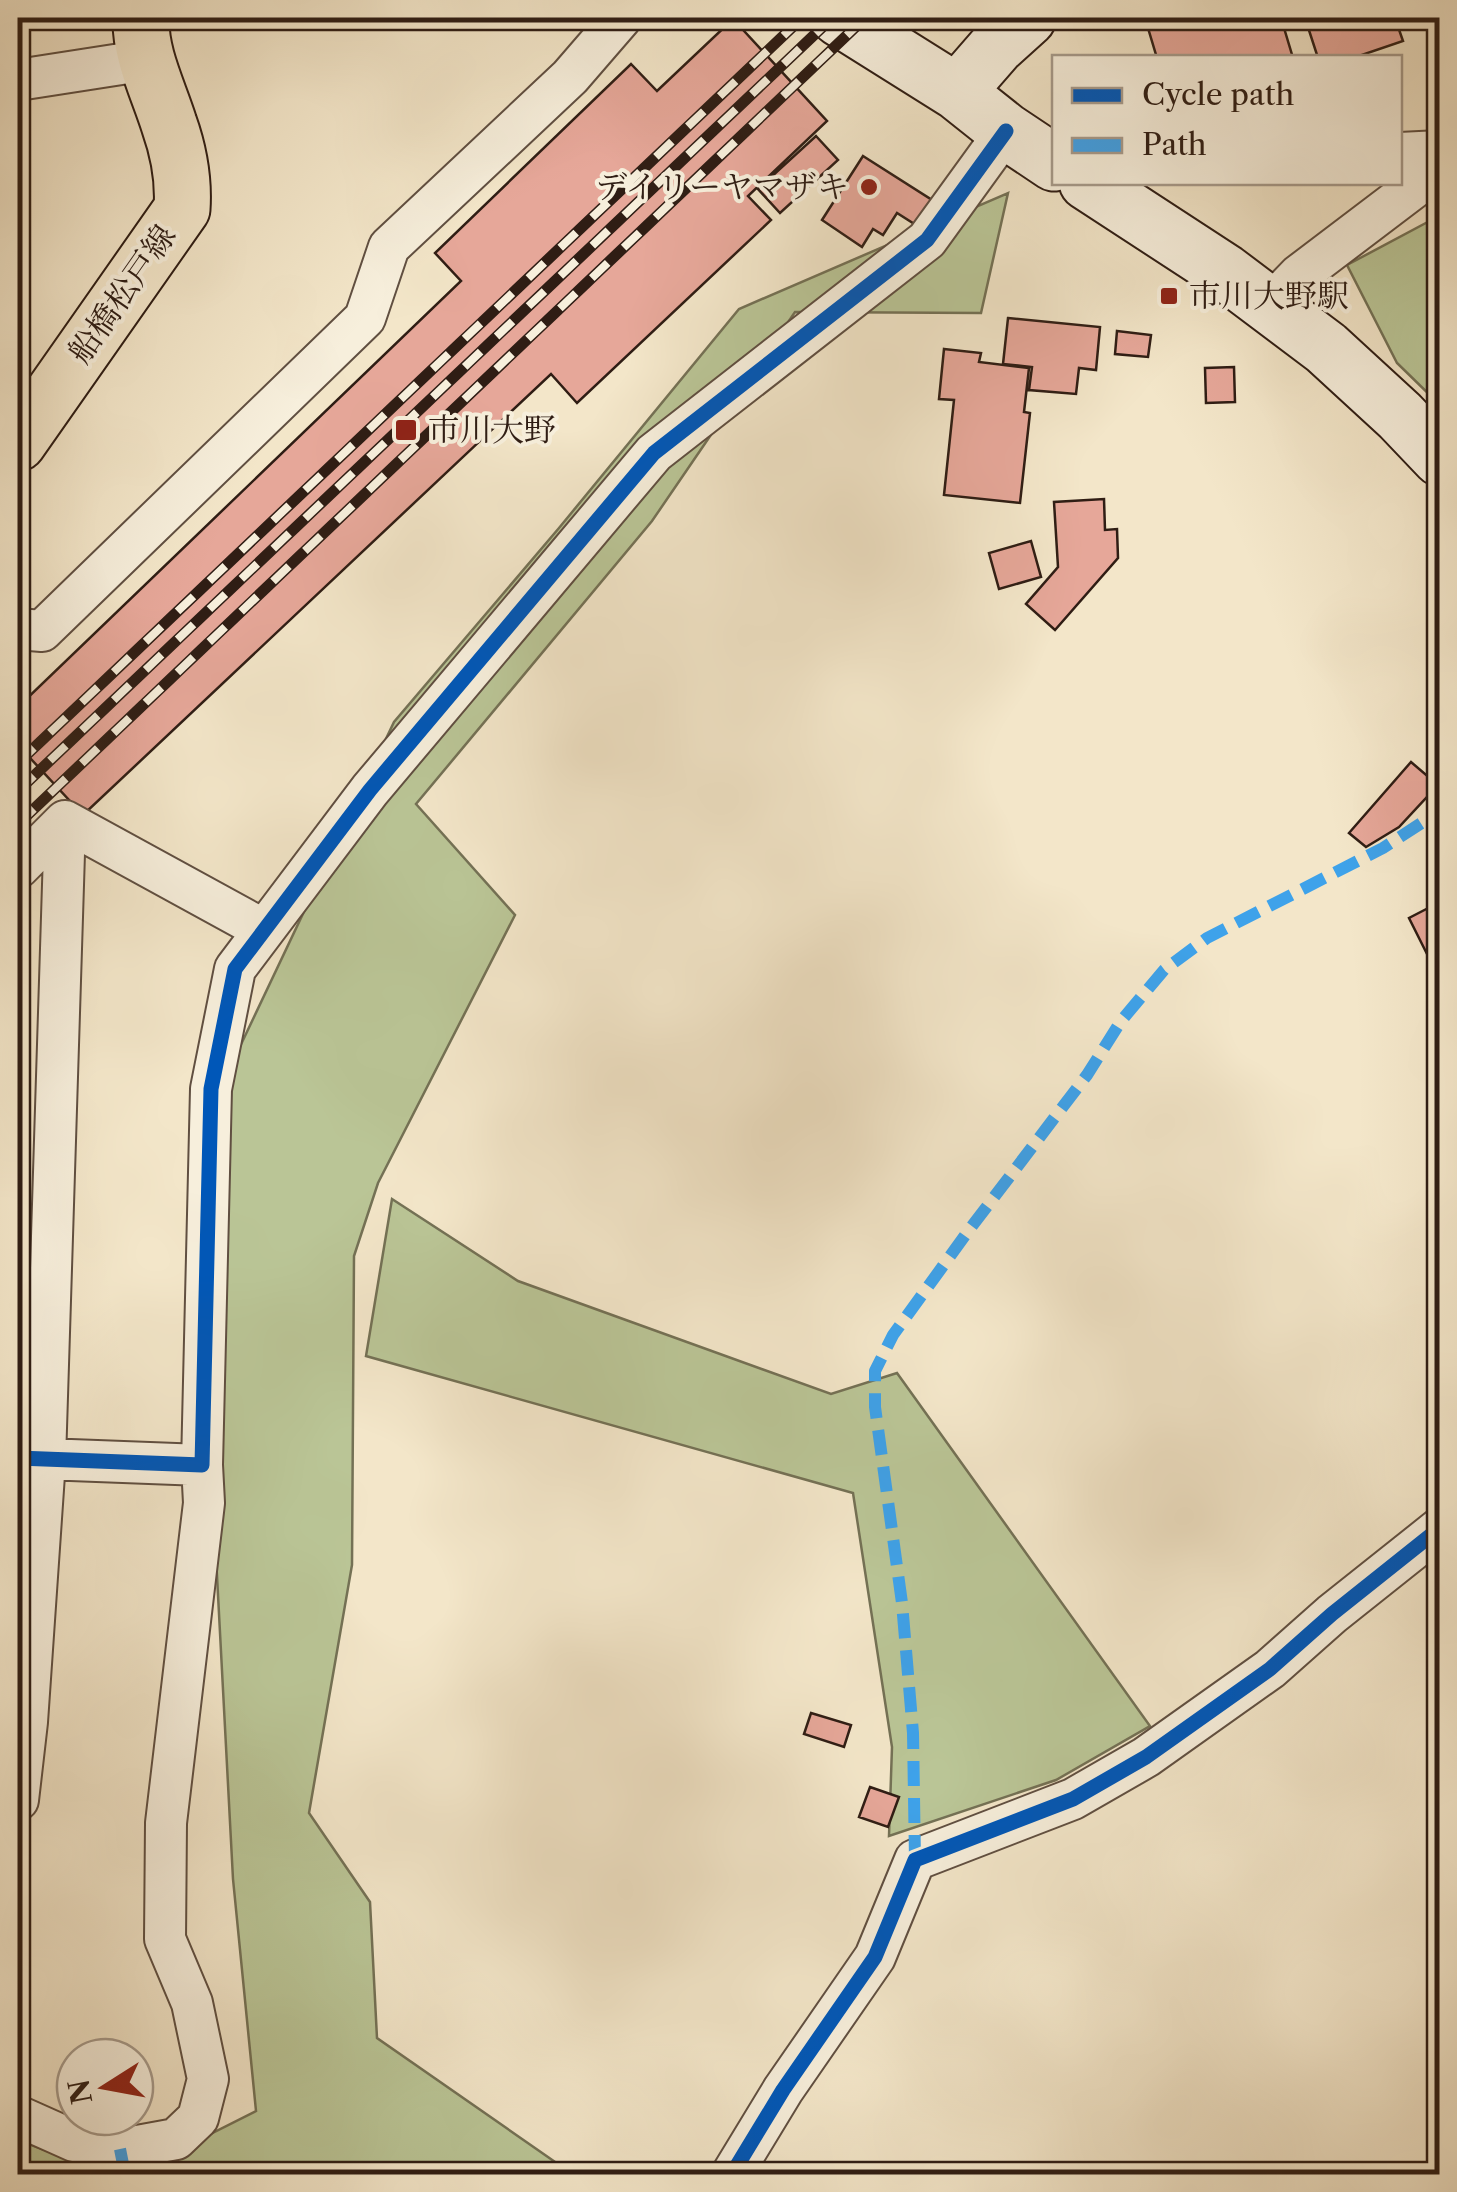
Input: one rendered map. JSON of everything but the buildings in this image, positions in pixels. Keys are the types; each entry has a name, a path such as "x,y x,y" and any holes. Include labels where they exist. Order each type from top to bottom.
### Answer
{"main road":[{"name":"船橋松戸線","path":"18,443 182,209 184,184 144,39"}],"street":[{"path":"18,629 42,632 366,318 390,248 570,77 621,18"},
{"path":"839,18 957,92 1052,162"},
{"path":"957,92 1028,18"},
{"path":"18,80 144,39"},
{"path":"18,2116 74,2141 116,2150 176,2139 198,2118 208,2079 192,2003 165,1939 166,1822 204,1504 211,1089 236,969 370,790 654,453 927,240 1006,131"},
{"path":"1402,153 1440,151"},
{"path":"1270,305 1299,275 1440,168"},
{"path":"1118,190 1326,348 1440,458"},
{"path":"65,820 264,930"},
{"path":"18,868 65,820"},
{"path":"18,1800 27,1722 32,1459 65,820"},
{"path":"32,1459 202,1465"},
{"path":"732,2174 875,1957 915,1860 1073,1799 1146,1757 1270,1669 1440,1528"}],"green space":[{"path":"1008,193 981,313 795,312 652,521 416,804 515,915 378,1183 354,1256 352,1565 309,1813 370,1902 377,2038 558,2164 550,2174 131,2174 256,2111 233,1879 211,1462 226,1076 394,722 739,309"},
{"path":"1439,216 1439,404 1397,363 1347,265"},
{"path":"392,1199 518,1281 831,1394 897,1373 1150,1726 1056,1780 889,1836 892,1747 853,1493 366,1356"},
{"path":"18,2140 109,2174 18,2174"}],"railway":[{"path":"18,763 802,18"},
{"path":"18,791 832,18"},
{"path":"18,824 865,18"}],"marked path":[{"path":"915,1860 913,1733 902,1603 875,1407 875,1371 893,1335 1087,1075 1121,1021 1164,970 1207,938 1383,848 1440,811"},
{"path":"120,2149 125,2174"}],"cycle path":[{"path":"18,1458 202,1465 211,1089 235,969 370,790 654,453 927,240 1006,131"},
{"path":"732,2174 783,2090 875,1957 915,1860 1073,1799 1146,1757 1270,1669 1440,1528"}],"place":[{"name":"デイリーヤマザキ","path":"869,187"},
{"name":"市川大野駅","path":"1169,296"},
{"name":"市川大野","path":"406,430"}]}
